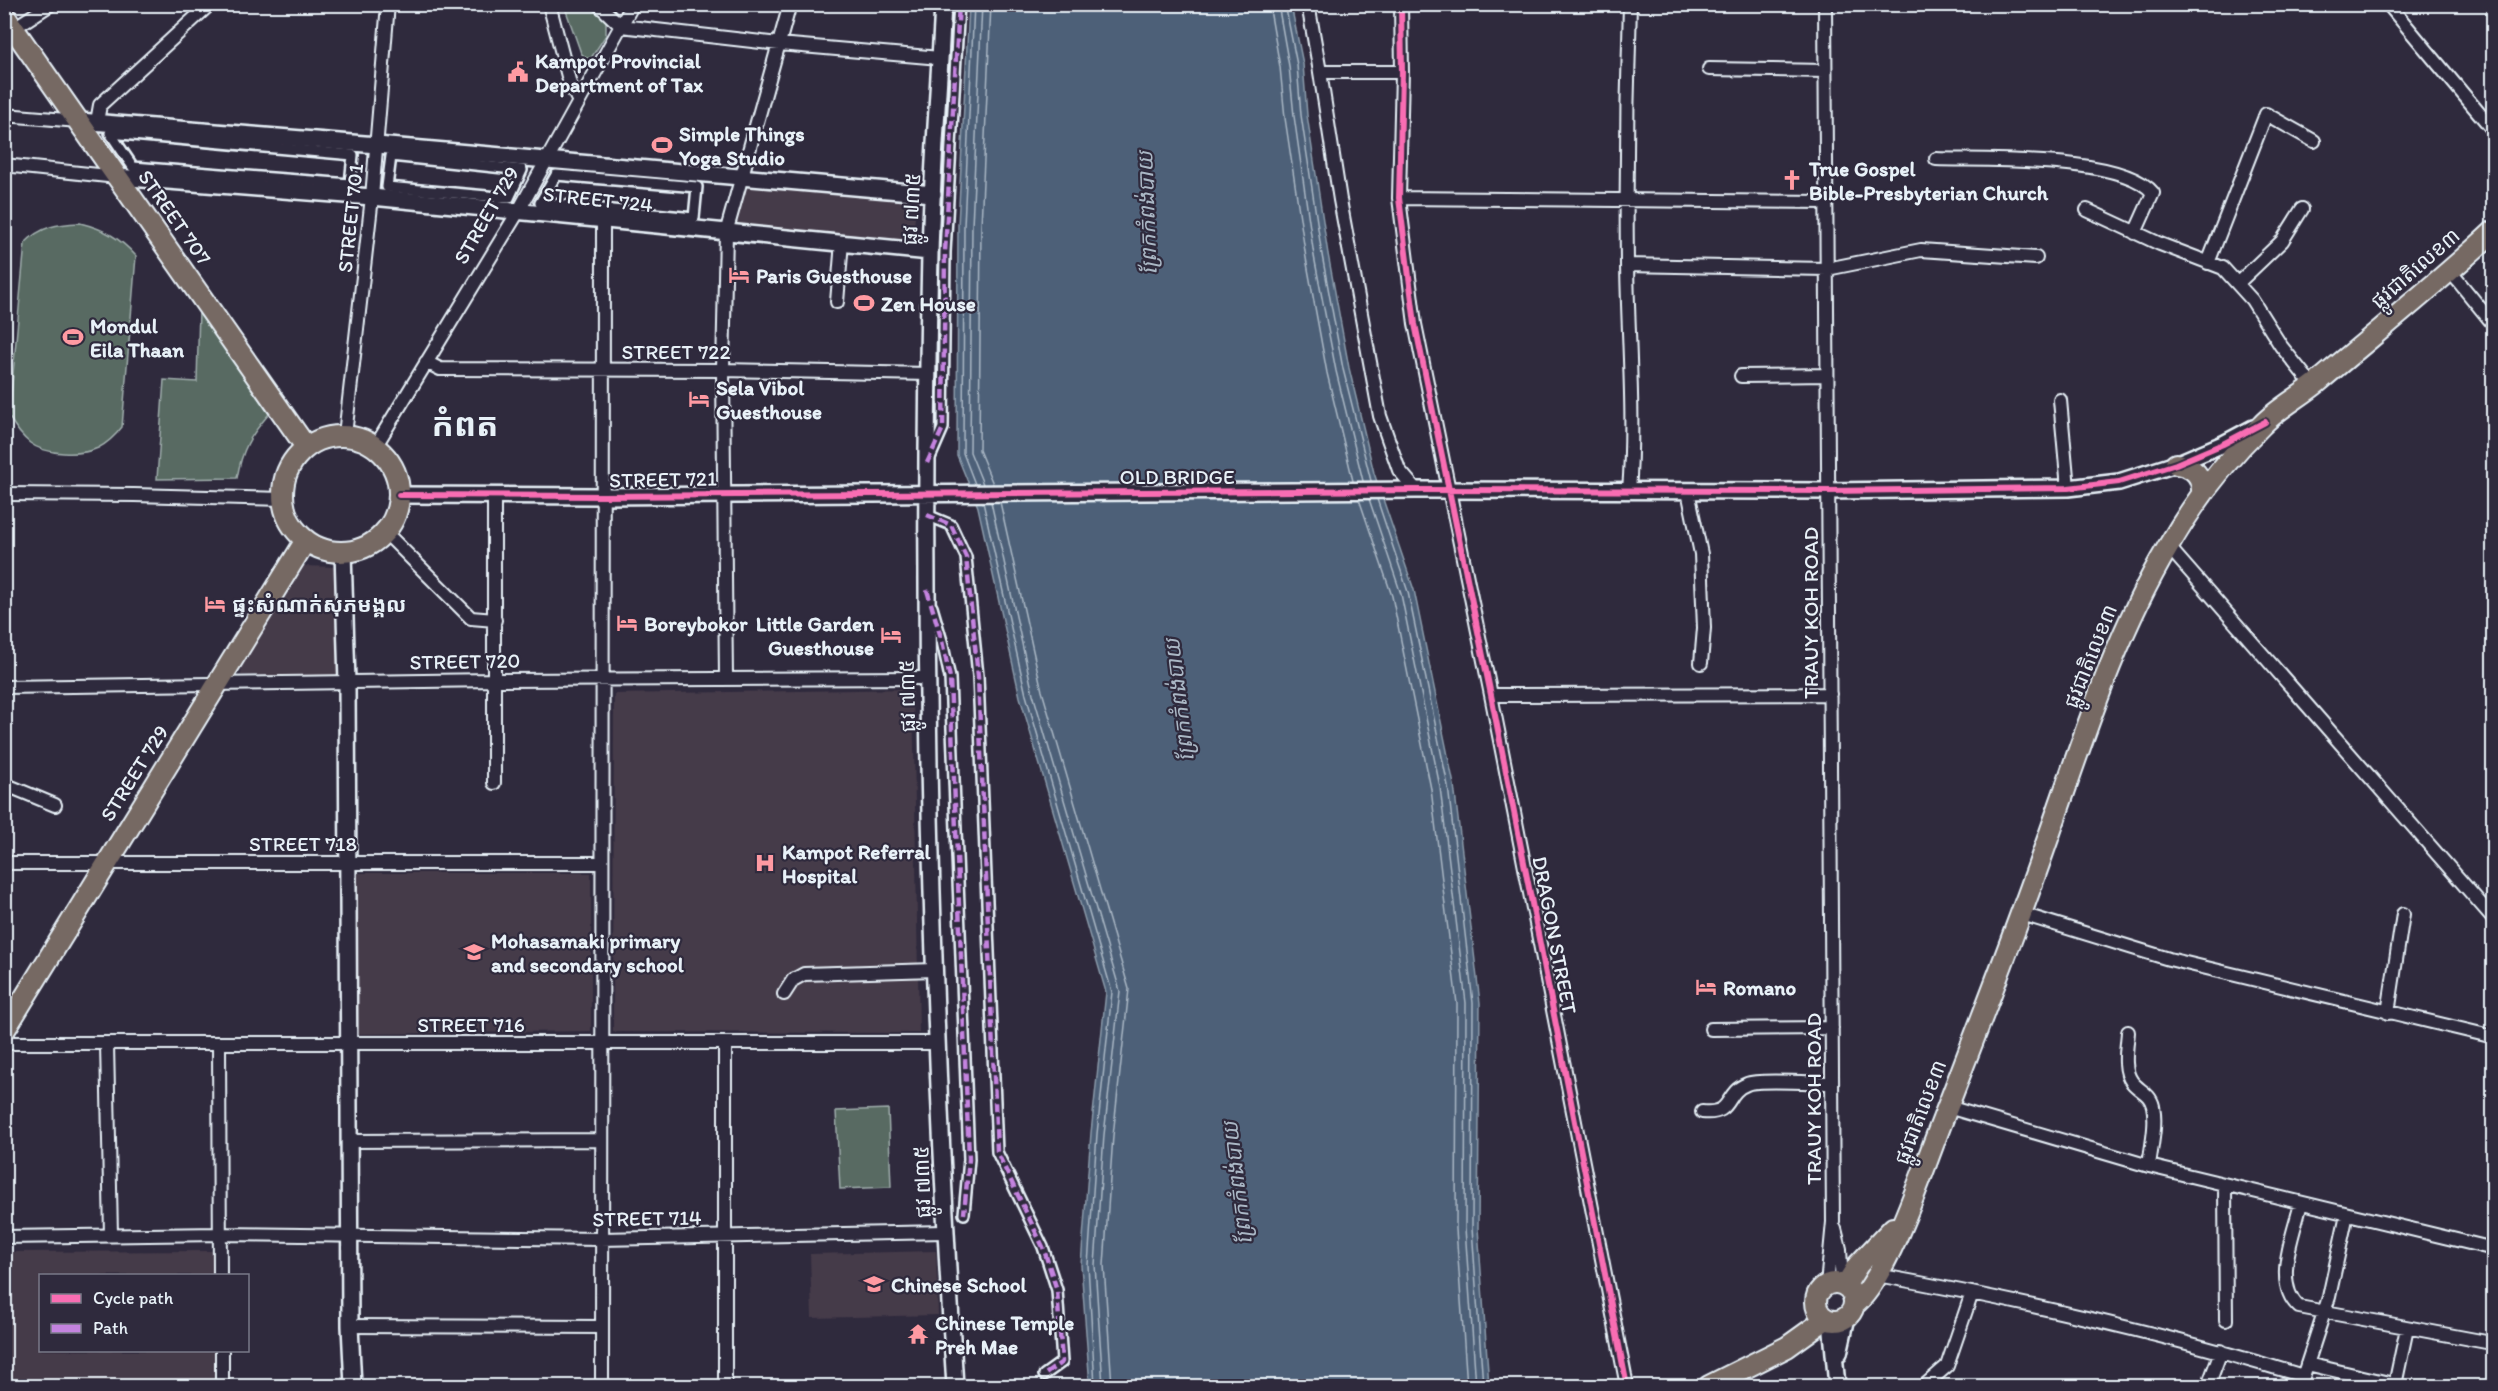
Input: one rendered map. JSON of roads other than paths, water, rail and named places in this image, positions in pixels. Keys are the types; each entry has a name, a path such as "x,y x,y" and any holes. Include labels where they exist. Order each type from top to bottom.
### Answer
{"main road":[{"name":"STREET 707","path":"9,21 88,121 117,177 306,447"},
{"name":"ផ្លូវជាតិលេខ៣","path":"1709,1386 1787,1347 1835,1313 1861,1300 1877,1275 1905,1215 2022,914 2115,652 2140,596 2168,546 2202,495 2226,462 2265,422 2313,386 2450,271 2493,231"},
{"path":"345,435 360,439 375,447 390,463 397,481 399,495 394,516 385,532 371,543 343,552 323,549 298,533 290,522 283,499 284,483 289,467 306,447 321,439 345,435"},
{"path":"2176,464 2189,466 2197,473 2202,483 2202,495"},
{"name":"STREET 729","path":"4,1031 306,540"},
{"name":"ផ្លូវជាតិលេខ៣","path":"1835,1313 1818,1293 1838,1285 1905,1215"},
{"path":"1835,1313 1850,1290 1838,1285"}],"street":[{"path":"9,21 51,4"},
{"path":"88,121 100,105 210,4"},
{"name":"STREET 701","path":"345,435 372,198 388,4"},
{"path":"549,4 570,84 578,100"},
{"path":"598,4 621,26 779,44 940,58"},
{"name":"STREET 729","path":"375,447 518,212 633,4"},
{"path":"726,678 723,370 726,233 790,4"},
{"name":"ផ្លូវ ៧៣៥","path":"943,4 930,252 927,678 945,1232 955,1386"},
{"path":"927,463 943,428 945,252 959,4"},
{"path":"1308,4 1319,55 1340,200 1380,416 1399,470 1411,490"},
{"name":"DRAGON STREET","path":"1401,4 1399,198 1415,324 1491,695 1627,1386"},
{"path":"1629,491 1632,410 1627,264 1627,106 1630,4"},
{"name":"TRAUY KOH ROAD","path":"1825,4 1833,1222 1840,1249 1838,1285"},
{"path":"2388,4 2493,131"},
{"path":"1709,69 1825,71"},
{"path":"1320,72 1402,72"},
{"path":"2208,262 2266,114 2314,141"},
{"path":"4,115 377,144 933,194"},
{"path":"110,133 353,155 350,184 133,167 110,133"},
{"path":"391,156 522,170 509,198 387,187 391,156"},
{"path":"1936,159 2060,163 2100,167 2126,177 2153,193 2135,233"},
{"path":"4,165 117,177"},
{"path":"556,175 697,187 694,218 540,203 556,175"},
{"name":"STREET 724","path":"117,177 372,198 930,252"},
{"path":"1399,198 1826,202"},
{"path":"2238,283 2282,241 2302,209"},
{"path":"2087,210 2135,233 2223,268 2252,300 2281,346 2313,386"},
{"path":"602,1386 603,221"},
{"path":"837,302 842,242"},
{"path":"1627,264 1827,269 1921,250 2036,258"},
{"path":"2450,271 2493,325"},
{"name":"STREET 722","path":"426,362 440,369 723,370 929,374"},
{"path":"1741,376 1827,375"},
{"path":"2060,400 2068,488"},
{"name":"OLD BRIDGE","path":"927,495 1411,490 1828,491 2068,488 2120,482 2176,464 2223,444 2265,422"},
{"path":"1688,491 1701,554 1704,628 1701,663"},
{"path":"4,494 283,499"},
{"name":"STREET 721","path":"399,495 927,495"},
{"path":"494,496 494,783"},
{"path":"927,515 951,525 966,557 978,676 997,1152 1043,1248 1057,1290 1062,1362 1044,1375"},
{"path":"385,532 471,618 495,620"},
{"path":"2168,546 2493,919"},
{"path":"343,552 352,1386"},
{"path":"927,590 950,678 969,1159 964,1214"},
{"name":"STREET 720","path":"4,687 494,680 927,678"},
{"path":"1491,695 1830,694"},
{"path":"4,784 55,805"},
{"name":"STREET 718","path":"4,862 106,864 601,863"},
{"path":"2022,914 2169,959 2493,1037"},
{"path":"2388,1013 2403,914"},
{"path":"784,994 793,980 804,974 935,970"},
{"path":"1711,1029 1832,1028"},
{"path":"2128,1032 2128,1075 2133,1083 2148,1095 2153,1104 2150,1166"},
{"name":"STREET 716","path":"4,1043 938,1043"},
{"path":"107,1044 111,1235"},
{"path":"219,1044 220,1274"},
{"path":"725,1044 725,1386"},
{"path":"1702,1112 1720,1112 1733,1094 1748,1083 1832,1083"},
{"path":"1948,1107 2150,1166 2493,1249"},
{"path":"348,1141 602,1140"},
{"path":"2225,1185 2226,1320"},
{"path":"2301,1203 2285,1271 2289,1299 2299,1307 2486,1342"},
{"path":"1877,1275 2038,1305 2221,1351 2301,1381 2324,1312 2347,1214"},
{"name":"STREET 714","path":"4,1237 220,1234 601,1239 945,1232"},
{"path":"1924,1386 1947,1366 1951,1359 1972,1293"},
{"path":"1835,1313 1837,1386"},
{"path":"350,1326 601,1327"},
{"path":"2307,1364 2398,1386 2407,1328"},
{"path":"2208,1386 2221,1351"},
{"path":"222,1352 222,1386"}],"water":[{"name":"ព្រែកកំពង់បាយ","path":"969,5 1291,5 1303,64 1307,115 1328,254 1349,368 1374,473 1414,590 1454,785 1480,1003 1478,1228 1489,1386 1090,1386 1081,1265 1091,1133 1106,992 1020,697 978,507 957,455 958,226"}],"place":[{"name":"Kampot Provincial Department of Tax","path":"518,72"},
{"name":"Simple Things Yoga Studio","path":"662,145"},
{"name":"True Gospel Bible-Presbyterian Church","path":"1792,180"},
{"name":"Paris Guesthouse","path":"739,275"},
{"name":"Zen House","path":"864,303"},
{"name":"Mondul Eila Thaan","path":"73,337"},
{"name":"Sela Vibol Guesthouse","path":"699,399"},
{"name":"ផ្ទះសំណាក់សុភមង្គល","path":"215,604"},
{"name":"Boreybokor","path":"627,623"},
{"name":"Little Garden Guesthouse","path":"891,635"},
{"name":"Kampot Referral Hospital","path":"765,863"},
{"name":"Mohasamaki primary and secondary school","path":"474,952"},
{"name":"Romano","path":"1706,987"},
{"name":"Chinese School","path":"874,1284"},
{"name":"Chinese Temple Preh Mae","path":"918,1334"}],"district":[{"name":"កំពត","path":"465,424"}]}
